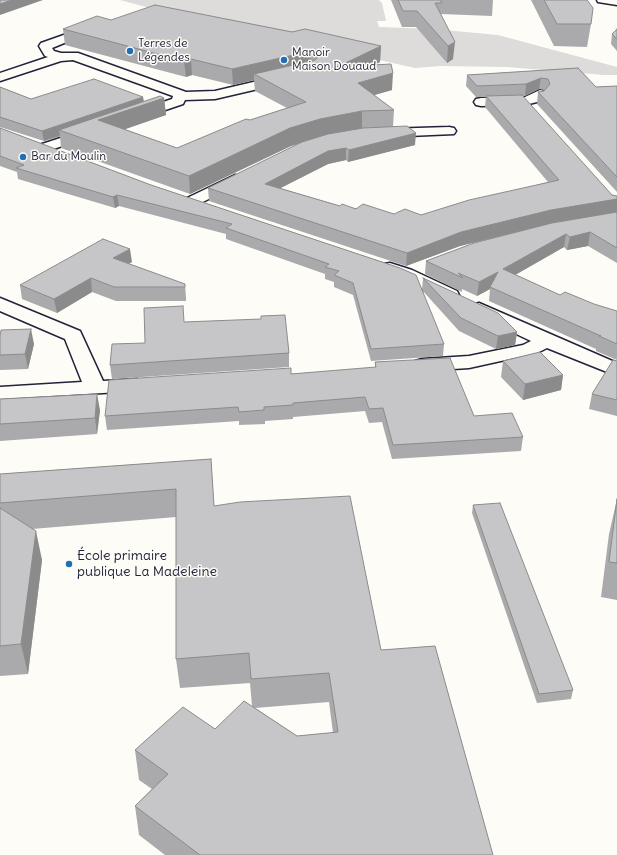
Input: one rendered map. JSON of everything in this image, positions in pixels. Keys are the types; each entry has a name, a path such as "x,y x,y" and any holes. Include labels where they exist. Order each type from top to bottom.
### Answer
{"street":[{"path":"602,0 617,2"},
{"path":"101,25 44,46 49,53 60,57 80,58 173,90 180,94 180,96 193,98 296,75"},
{"path":"0,77 60,57"},
{"path":"481,102 525,101 536,98 540,94"},
{"path":"126,120 178,101 180,96"},
{"path":"525,101 535,112"},
{"path":"65,156 37,146 103,128"},
{"path":"370,134 449,131"},
{"path":"211,209 184,200 249,173"},
{"path":"376,264 406,274 547,341 617,370"},
{"path":"406,274 426,265"},
{"path":"0,304 73,335 92,378 93,388"},
{"path":"407,366 470,362 519,352 547,341"},
{"path":"0,393 156,384"}],"shaded area":[{"path":"120,0 379,0 382,3 386,21 377,21 379,27 434,29 498,35 617,67 617,75 507,67 441,66 415,68 157,10"}],"building":[{"path":"0,0 12,0 0,4"},
{"path":"398,0 440,0 442,3 435,3 455,42 448,46 417,11 403,11"},
{"path":"544,0 587,0 593,8 591,24 557,24"},
{"path":"155,5 292,32 305,29 381,46 337,67 391,64 393,73 358,83 394,110 362,111 320,119 290,128 189,176 59,130 160,96 164,98 98,120 177,148 246,119 250,120 306,102 254,74 315,60 318,57 315,52 311,51 232,69 191,59 184,61 63,29 97,16 111,20"},
{"path":"617,29 617,39 612,34"},
{"path":"578,68 596,87 617,86 617,177 538,92 544,91 550,84 548,79 541,78 526,84 477,86 467,75"},
{"path":"94,79 143,97 42,131 0,117 0,87 31,99"},
{"path":"522,95 612,195 617,196 617,199 551,210 461,232 407,253 208,188 302,142 328,134 363,128 407,126 416,133 349,150 346,148 328,151 265,184 340,206 342,204 356,209 363,204 394,214 405,209 421,215 469,200 559,180 486,96"},
{"path":"0,128 151,185 400,268 416,275 444,344 371,349 353,283 334,275 339,271 325,267 329,264 226,228 232,224 117,195 113,197 16,168 24,165 0,156"},
{"path":"617,212 617,248 590,232 570,237 566,234 503,269 560,295 565,292 594,304 617,311 617,344 490,287 498,272 479,282 458,273 463,278 426,261 474,243 552,223"},
{"path":"103,239 130,249 113,258 185,284 185,287 114,287 91,278 54,299 20,285"},
{"path":"423,278 498,313 517,332 498,336 461,318"},
{"path":"183,306 184,322 261,319 261,316 285,315 289,353 110,365 112,344 145,343 144,308"},
{"path":"31,329 25,354 0,355 1,330"},
{"path":"540,352 563,375 525,384 503,361"},
{"path":"450,358 474,416 512,413 523,437 393,445 383,408 369,409 365,397 293,403 293,405 264,407 264,410 239,412 238,407 105,416 109,380 291,368 291,374 376,367 375,362"},
{"path":"613,360 617,361 617,400 592,394"},
{"path":"97,394 95,418 0,424 0,399"},
{"path":"211,459 214,506 240,502 350,496 381,650 435,646 493,855 200,855 135,806 168,774 135,750 183,707 215,729 244,701 297,736 338,732 329,673 251,679 249,653 176,659 176,489 0,503 0,474"},
{"path":"617,499 617,563 609,562"},
{"path":"500,503 573,690 539,694 473,505"},
{"path":"0,508 36,531 21,644 0,646"}],"place":[{"name":"Terres de Légendes","path":"130,51"},
{"name":"Manoir Maison Douaud","path":"284,60"},
{"name":"Bar du Moulin","path":"23,157"},
{"name":"École primaire publique La Madeleine","path":"69,564"}]}
